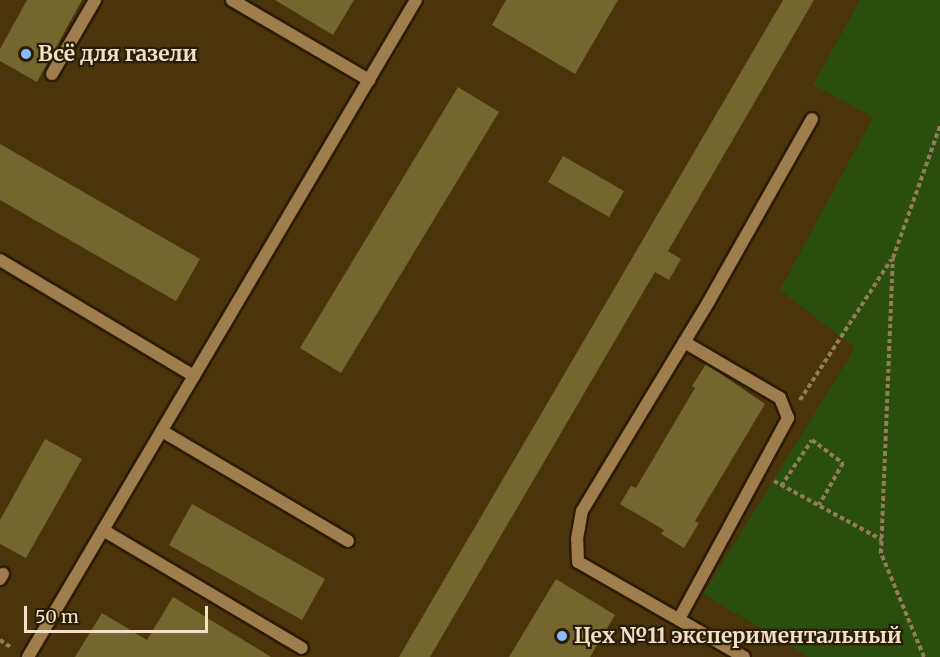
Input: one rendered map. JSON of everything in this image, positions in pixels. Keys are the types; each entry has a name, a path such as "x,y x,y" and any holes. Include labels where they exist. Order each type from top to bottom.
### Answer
{"lane":[{"path":"52,74 95,0"},
{"path":"232,0 369,80"},
{"path":"27,657 416,0"},
{"path":"744,657 578,562 577,539 582,512 684,342 812,119"},
{"path":"0,260 194,376"},
{"path":"679,619 788,418 780,398 684,342"},
{"path":"162,431 348,541"},
{"path":"103,530 302,648"}],"path":[{"path":"788,418 893,258 940,126"},
{"path":"893,258 881,553 924,657"},
{"path":"781,486 812,440 843,463 819,505"},
{"path":"760,473 882,540"}],"green space":[{"path":"860,0 940,0 940,657 809,657 703,594 855,348 780,290 873,117 813,85"}],"building":[{"path":"27,0 82,0 37,82 0,61 0,49"},
{"path":"275,0 354,0 333,35"},
{"path":"506,0 618,0 575,74 492,25"},
{"path":"783,0 814,0 668,251 681,259 669,280 655,272 430,657 399,657"},
{"path":"458,87 499,112 341,373 300,348"},
{"path":"0,144 200,259 176,301 0,200"},
{"path":"563,156 624,191 609,217 548,182"},
{"path":"706,364 765,404 695,521 699,523 684,548 661,534 664,530 620,504 631,486 636,488 695,388 692,386"},
{"path":"45,439 82,459 26,558 0,544 0,520"},
{"path":"192,504 325,579 302,620 169,545"},
{"name":"Цех №11 экспериментальный","path":"556,579 615,615 590,657 509,657"},
{"path":"173,597 271,657 75,657 102,613 147,640"}],"place":[{"name":"Всё для газели","path":"26,54"},
{"name":"Цех №11 экспериментальный","path":"562,636"}]}
